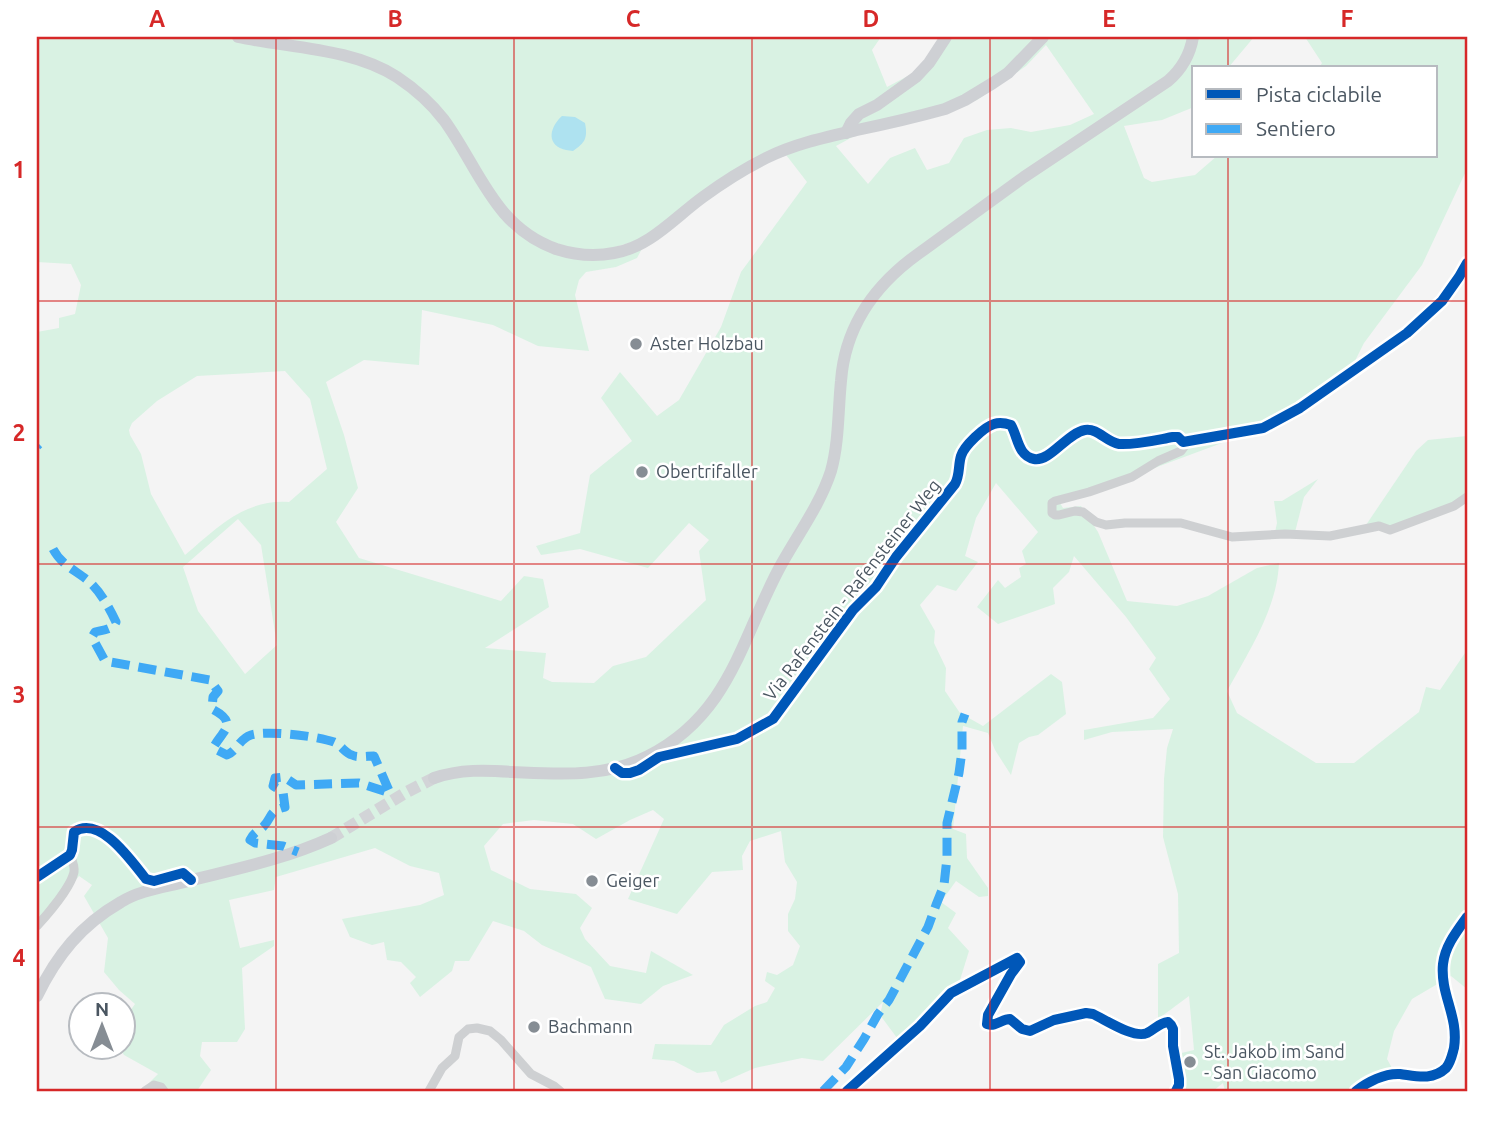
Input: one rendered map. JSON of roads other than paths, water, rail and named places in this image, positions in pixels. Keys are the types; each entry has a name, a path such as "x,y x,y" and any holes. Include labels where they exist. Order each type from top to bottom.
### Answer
{"main road":[{"path":"846,133 859,114 877,105 916,77 940,49 946,37"},
{"path":"245,38 349,57 372,64 397,77 425,99 442,118 496,204 520,230 545,245 578,254 611,254 645,243 730,178 766,158 809,142 924,115 965,100 1007,73 1043,37"},
{"path":"434,778 473,771 563,774 591,773 615,768 662,749 704,713 735,667 780,567 815,507 831,471 836,448 845,354 859,321 876,292 902,265 1024,177 1168,81 1183,65 1193,37"},
{"path":"37,996 69,943 122,901 278,858 331,838"}],"street":[{"path":"1467,263 1442,301 1407,333 1300,408 1263,428 1183,442 1181,451 1132,477 1055,501 1052,503 1052,513 1059,515 1083,512 1096,522 1106,525 1181,523 1231,537 1285,534 1330,536 1379,526 1390,530 1454,506 1467,497"},
{"name":"Via Rafenstein - Rafensteiner Weg","path":"615,768 626,774 635,772 659,757 737,739 773,719 853,610 878,584 896,557 955,484 963,450 990,425 1011,425 1023,453 1038,460 1076,433 1088,430 1116,444 1173,437 1183,442"},
{"path":"37,877 70,855 74,832 91,828 117,844 146,878 155,881 183,873 191,880"},
{"path":"37,926 66,890 72,878 74,865 70,855"},
{"path":"1356,1091 1369,1082 1399,1074 1423,1077 1435,1074 1445,1069 1450,1062 1455,1028 1445,993 1443,960 1450,943 1467,917"},
{"path":"847,1091 920,1026 951,993 1017,958 1020,962 988,1015 987,1024 995,1025 1004,1019 1010,1019 1022,1029 1030,1031 1048,1022 1086,1013 1138,1035 1146,1034 1162,1022 1168,1021 1173,1029 1179,1079 1176,1091"},
{"path":"429,1091 442,1068 455,1056 461,1034 477,1027 490,1031 531,1074 560,1091"},
{"path":"145,1091 154,1085 164,1091"}],"water":[{"path":"562,116 575,117 585,123 585,140 573,151 560,148 553,141 553,128"}],"tunnel":[{"path":"331,838 434,778"}],"place":[{"name":"Aster Holzbau","path":"636,344"},
{"name":"Obertrifaller","path":"642,472"},
{"name":"Geiger","path":"592,881"},
{"name":"Bachmann","path":"534,1027"},
{"name":"St. Jakob im Sand - San Giacomo","path":"1190,1062"}]}
